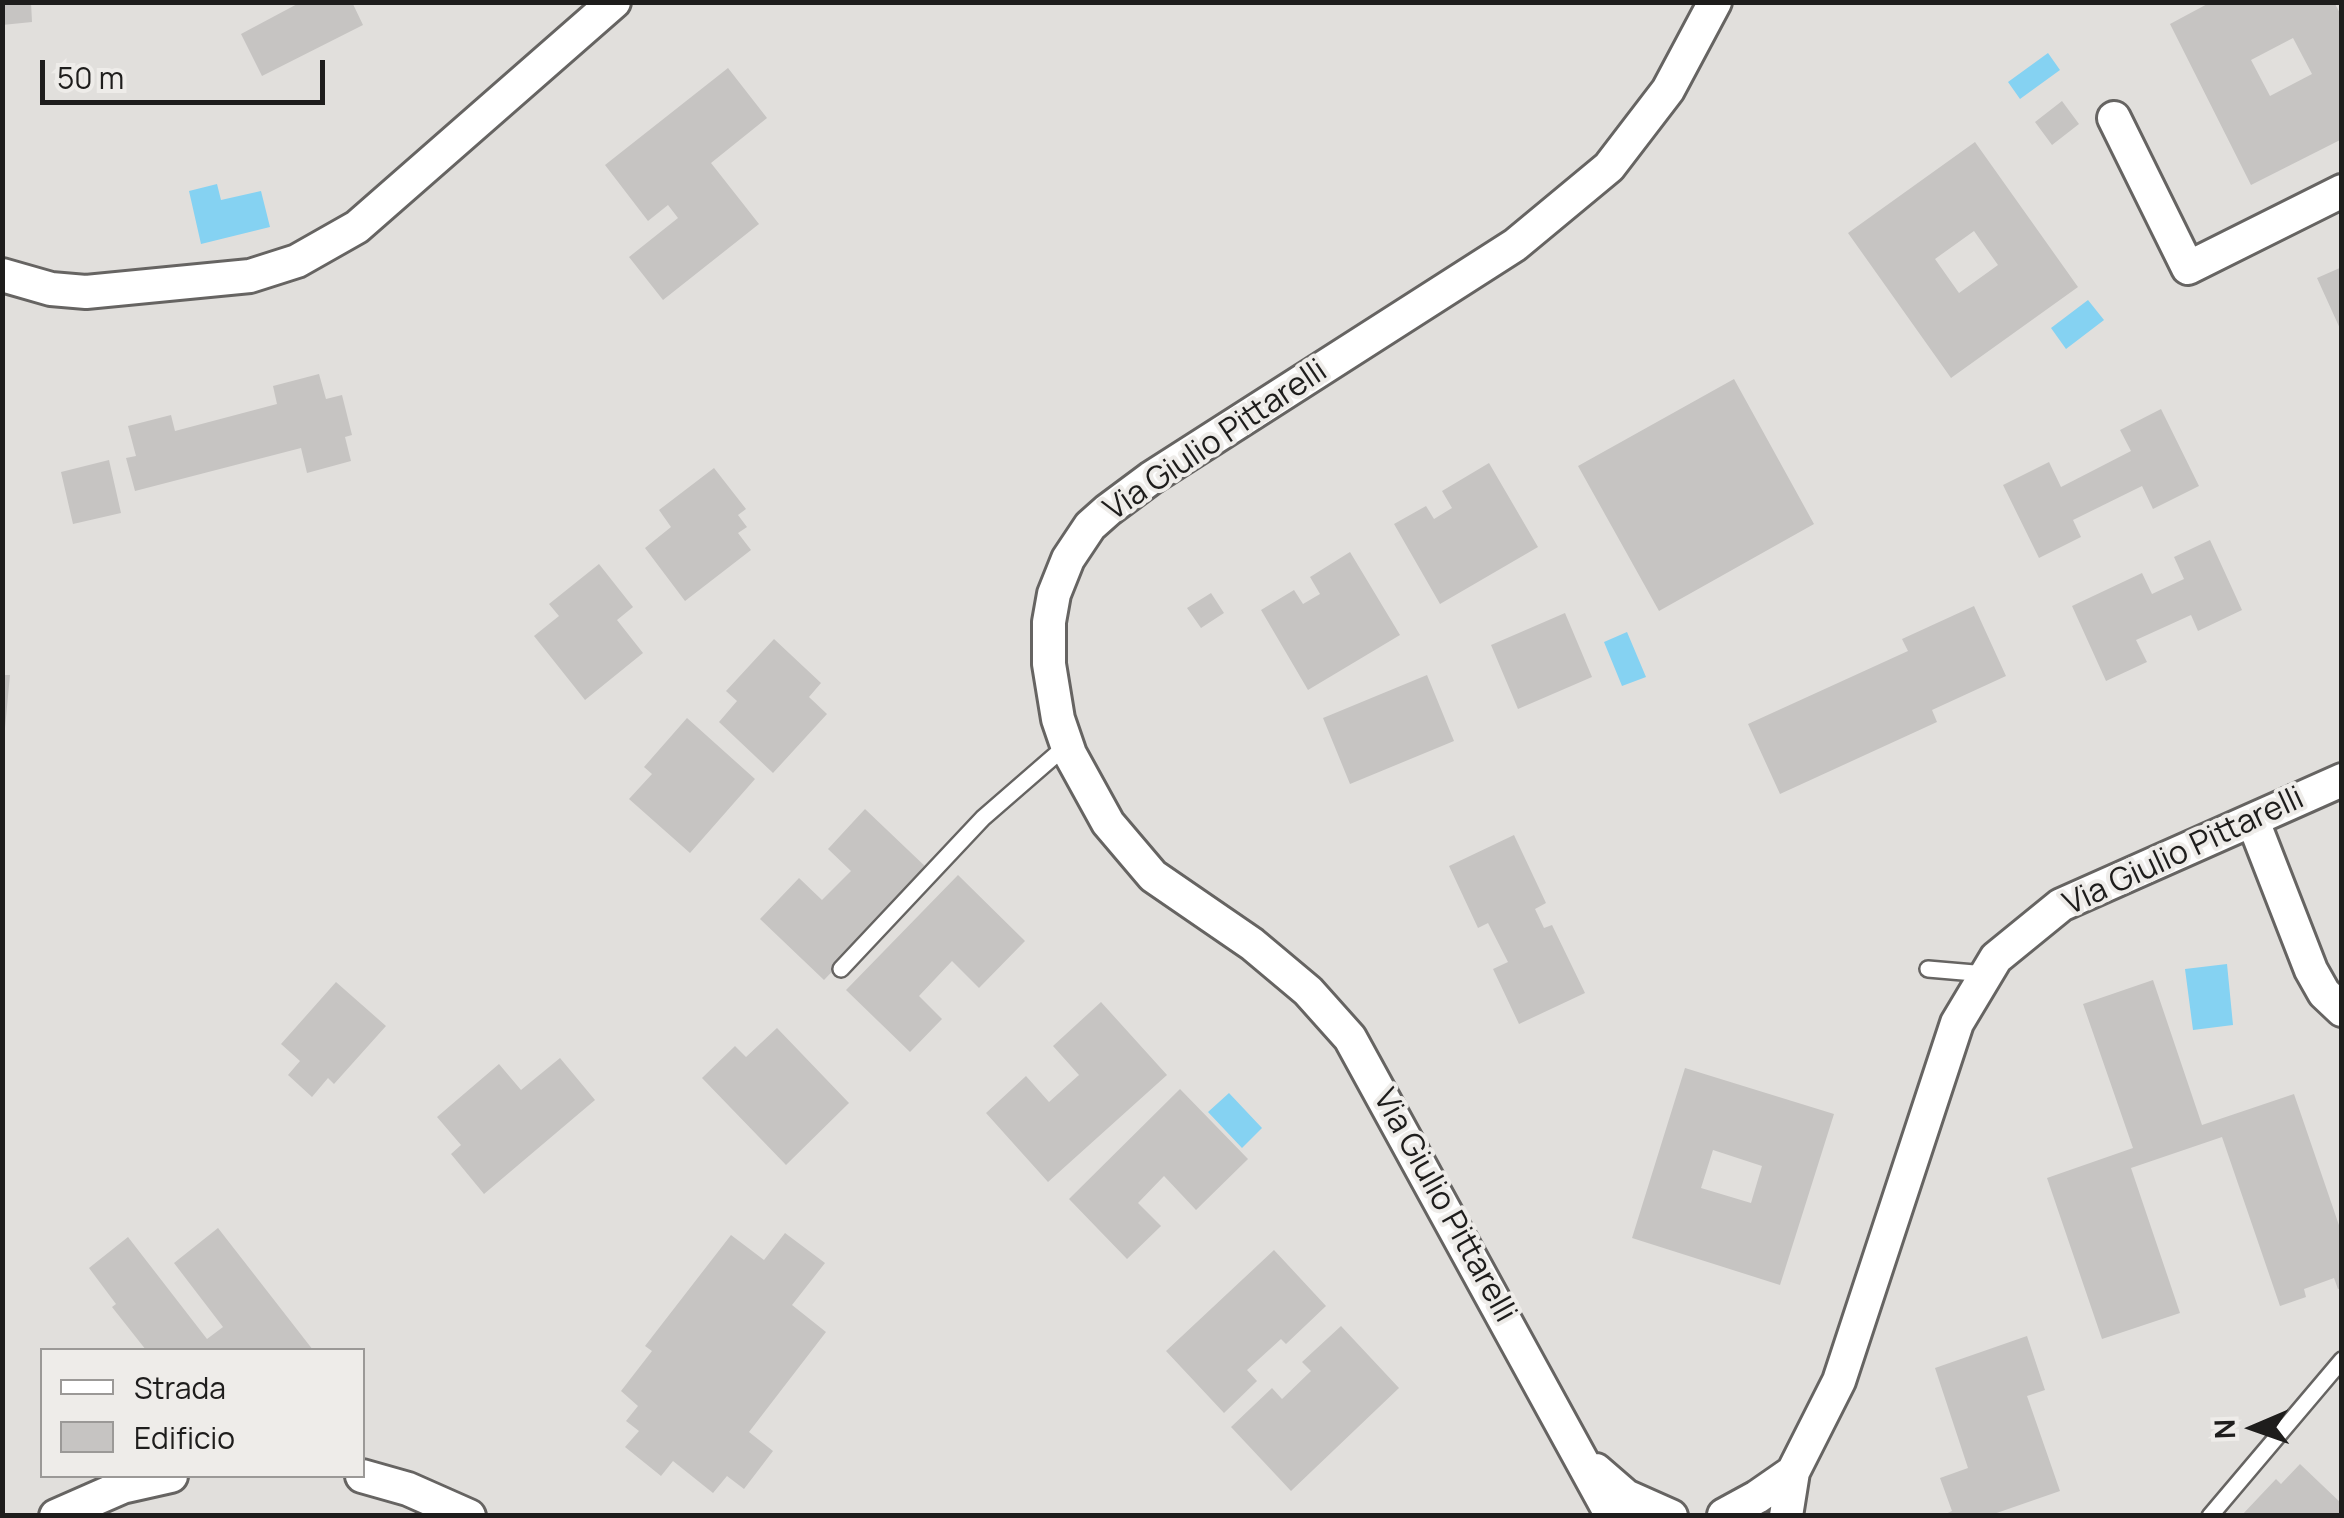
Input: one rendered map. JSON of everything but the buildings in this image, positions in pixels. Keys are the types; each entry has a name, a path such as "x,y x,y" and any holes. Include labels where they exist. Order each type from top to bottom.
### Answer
{"street":[{"path":"2,275 51,289 86,292 250,276 312,254 357,227 614,2"},
{"name":"Via Giulio Pittarelli","path":"1612,1516 1350,1038 1301,984 1252,944 1183,899 1142,864 1099,809 1068,746 1051,684 1049,622 1063,570 1090,526 1151,478 1515,245 1609,167 1661,100 1715,2"},
{"path":"2114,118 2188,268 2342,191"},
{"name":"Via Giulio Pittarelli","path":"1786,1516 1793,1472 1839,1381 1957,1023 1996,958 2060,905 2342,780"},
{"path":"2253,821 2311,970 2324,992 2342,1010"},
{"name":"Via Giulio Pittarelli","path":"1582,1457 1626,1496 1670,1516"},
{"name":"Via Giulio Pittarelli","path":"1722,1515 1758,1497 1793,1472"},
{"path":"365,1477 408,1489 469,1516"},
{"path":"56,1516 122,1487 162,1478"}],"lane":[{"path":"841,969 983,818 1068,746"},
{"path":"1928,969 1986,974"},
{"path":"2210,1516 2342,1360"}],"water":[{"path":"2048,53 2060,70 2020,99 2008,82"},
{"path":"217,184 221,200 261,191 270,227 201,244 189,191"},
{"path":"2088,300 2104,320 2066,349 2051,328"},
{"path":"1627,632 1646,677 1622,686 1604,642"},
{"path":"2227,964 2233,1025 2193,1030 2185,969"},
{"path":"1229,1093 1262,1128 1242,1148 1208,1112"}]}
